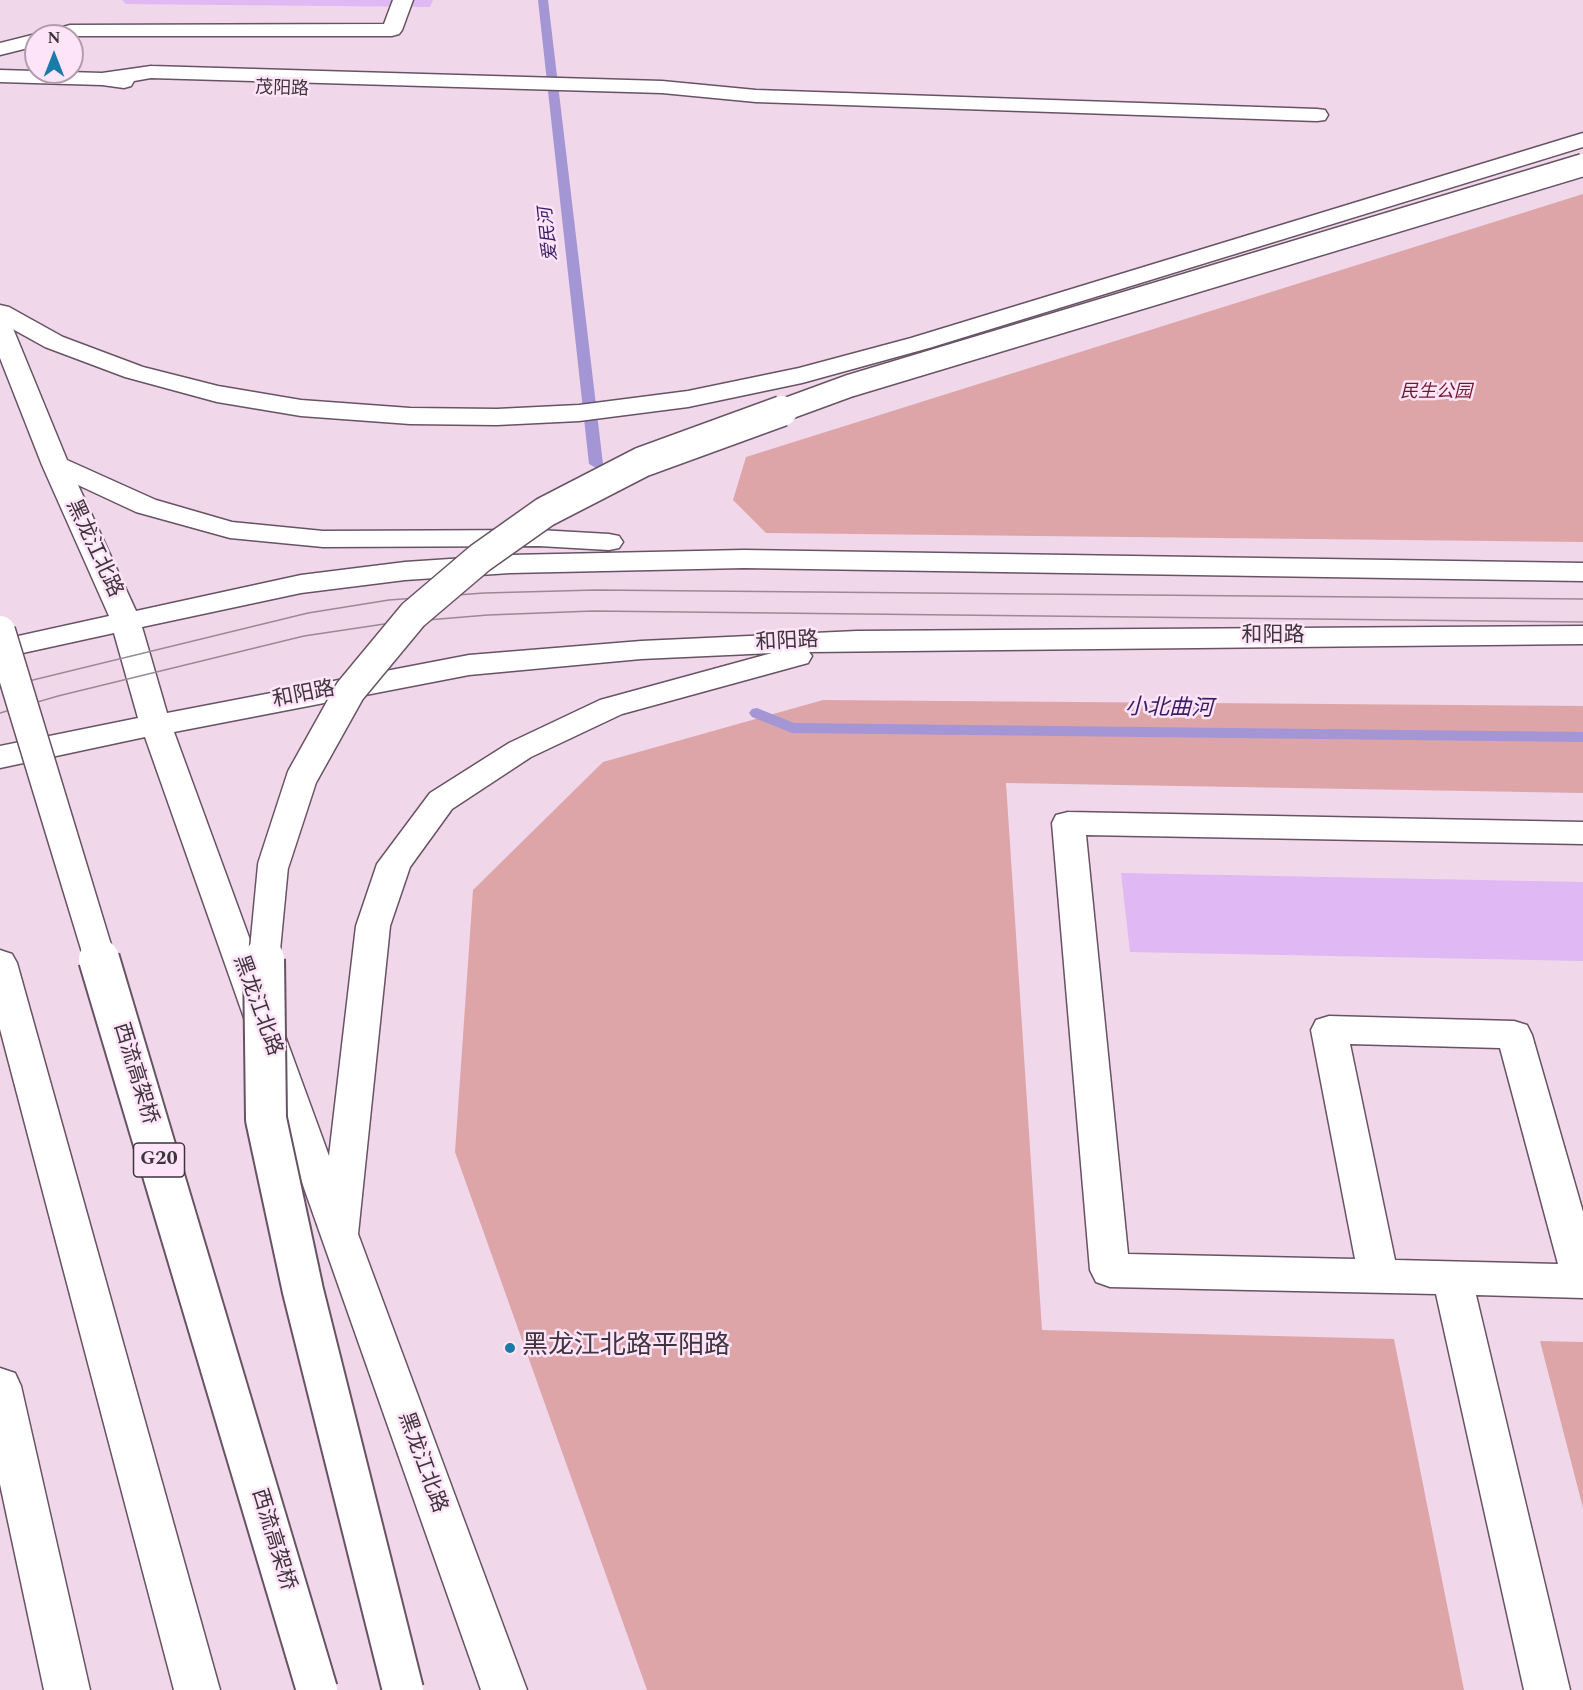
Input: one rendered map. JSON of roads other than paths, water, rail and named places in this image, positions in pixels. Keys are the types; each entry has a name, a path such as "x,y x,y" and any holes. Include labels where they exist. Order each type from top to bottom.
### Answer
{"main road":[{"path":"84,32 392,30 403,0"},
{"path":"0,49 24,43"},
{"name":"茂阳路","path":"0,76 102,79 139,85 460,89 626,94 713,100 756,96 1317,115"},
{"path":"0,312 54,342 134,372 217,394 301,408 410,416 497,417 579,413 688,399 802,375 910,346 1583,140"},
{"path":"403,1690 303,1291 266,1119 263,968 273,866 302,777 350,691 413,615 480,558 545,512 642,462 849,386 1583,165"},
{"name":"黑龙江北路","path":"0,326 55,465 126,621 156,725 504,1690"},
{"path":"55,465 146,506 230,530 323,539 539,538 664,544 744,559"},
{"path":"0,649 301,584 405,571 510,564 744,559 1583,572"},
{"name":"西流高架桥","path":"0,631 317,1690"},
{"name":"和阳路","path":"0,757 469,665 640,650 857,640 1583,635"},
{"path":"339,1237 373,926 394,864 441,801 520,750 611,707 857,640"},
{"path":"1378,1276 1329,1030 1514,1035 1583,1281 1110,1270 1068,823 1583,833"},
{"path":"0,963 197,1690"},
{"path":"0,1003 21,1046"},
{"path":"1452,1278 1547,1690"},
{"path":"0,1386 68,1690"}],"waterway":[{"name":"爱民河","path":"543,0 596,464"},
{"name":"小北曲河","path":"757,713 792,728 1583,737"}],"tram line":[{"path":"0,688 308,613 389,600 484,593 596,590 1583,599"},
{"path":"0,713 58,696 304,636 391,623 488,615 593,611 1583,622"}],"place":[{"name":"黑龙江北路平阳路","path":"510,1348"}],"park label":[{"name":"民生公园","path":"1436,393"}]}
